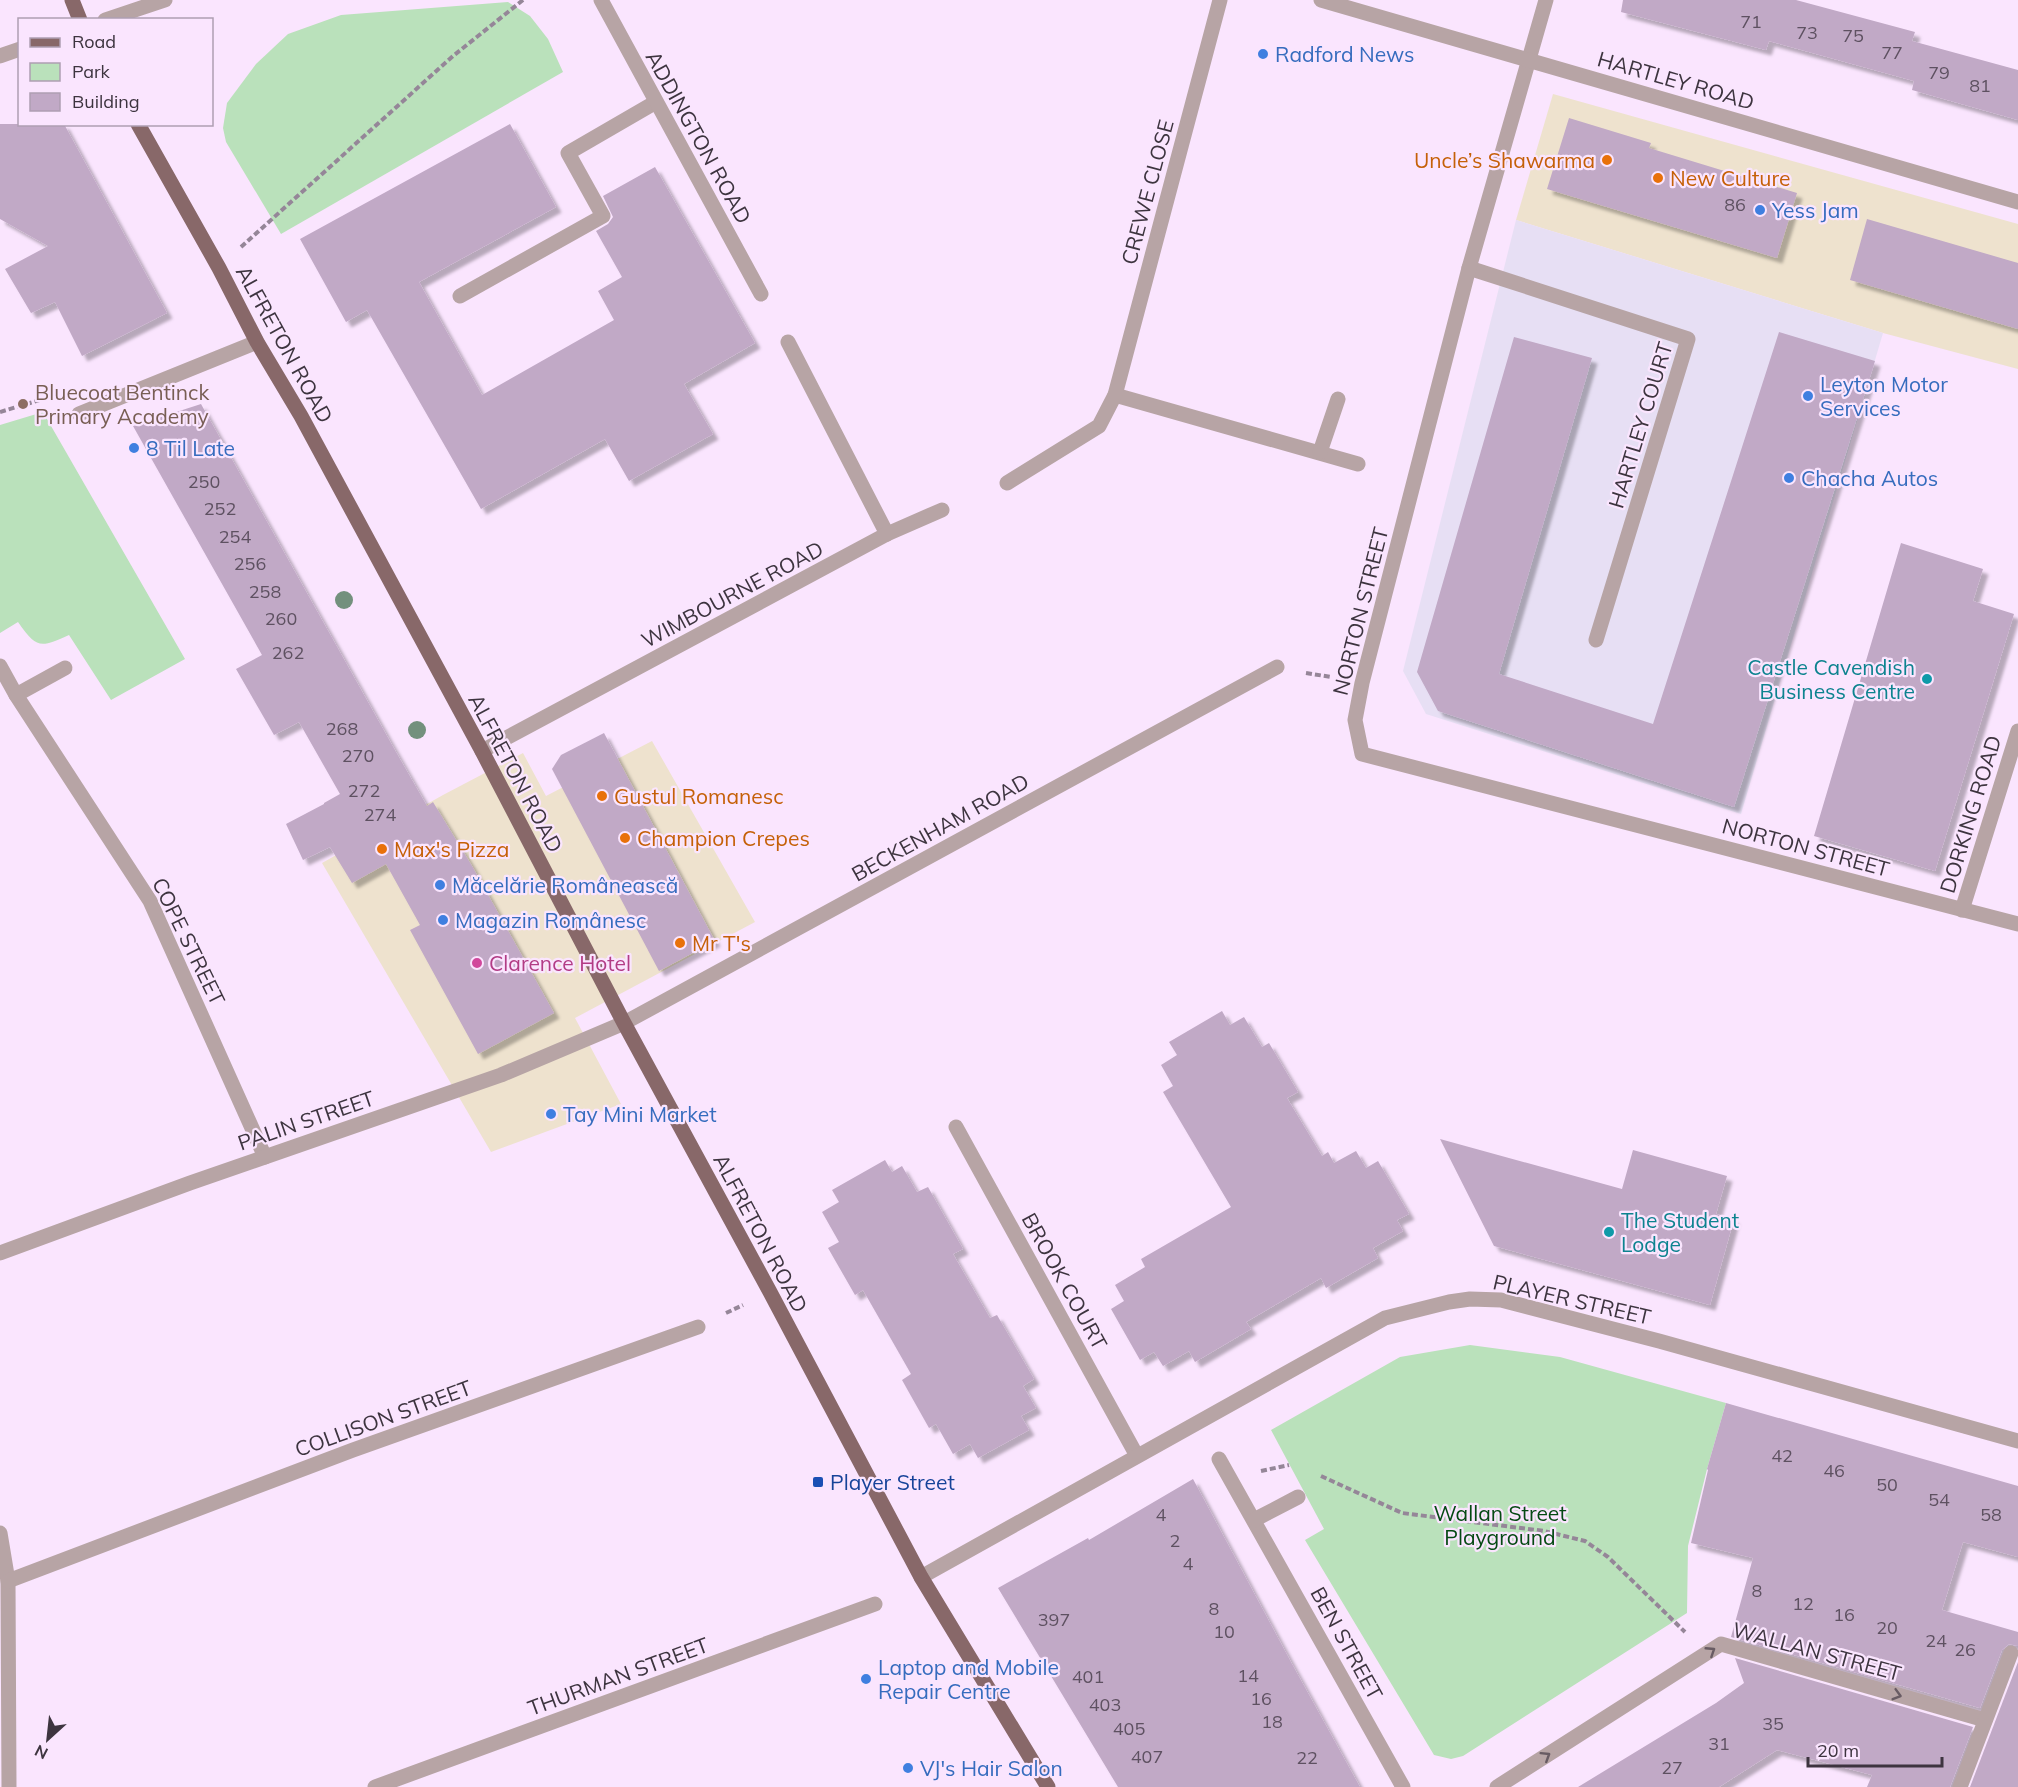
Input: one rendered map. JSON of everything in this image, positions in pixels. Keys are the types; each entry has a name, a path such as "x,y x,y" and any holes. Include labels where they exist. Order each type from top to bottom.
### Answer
{"main road":[{"path":"72,0 79,18"},
{"name":"ALFRETON ROAD","path":"139,126 219,268 257,342 301,416 482,751 624,1023 921,1577 1048,1787"}],"street":[{"path":"111,18 165,0"},
{"name":"ADDINGTON ROAD","path":"601,0 761,294"},
{"name":"CREWE CLOSE","path":"1007,483 1099,426 1115,395 1220,0"},
{"name":"HARTLEY ROAD","path":"1321,0 2018,202"},
{"name":"NORTON STREET","path":"1546,0 1469,268 1362,683 1355,720 1362,754 2018,924"},
{"path":"0,56 18,50"},
{"path":"460,296 603,216 568,153 656,102"},
{"name":"HARTLEY COURT","path":"1469,268 1688,339 1596,640"},
{"path":"79,414 257,342"},
{"path":"788,342 887,534"},
{"path":"1115,395 1358,464"},
{"path":"1320,452 1338,399"},
{"name":"WIMBOURNE ROAD","path":"482,751 887,534 942,510"},
{"name":"COPE STREET","path":"0,666 16,695 150,901 265,1157"},
{"name":"BECKENHAM ROAD","path":"624,1023 1277,667"},
{"path":"16,695 65,668"},
{"name":"DORKING ROAD","path":"1962,910 2018,731"},
{"name":"PALIN STREET","path":"0,1253 501,1075 624,1023"},
{"name":"BROOK COURT","path":"956,1126 1137,1456"},
{"name":"PLAYER STREET","path":"921,1577 1385,1318 1470,1299 1500,1300 1659,1341 2018,1441"},
{"name":"COLLISON STREET","path":"8,1581 353,1450 698,1327"},
{"name":"BEN STREET","path":"1219,1459 1403,1787"},
{"path":"1254,1520 1298,1497"},
{"path":"0,1533 8,1581 4,1696 9,1787"},
{"name":"THURMAN STREET","path":"375,1787 875,1604"},
{"name":"WALLAN STREET","path":"1497,1787 1721,1644 1985,1720"},
{"path":"1960,1787 2011,1653"}],"path":[{"path":"219,268 453,56 523,0"},
{"path":"0,412 50,397 79,414"},
{"path":"1277,667 1362,683"},
{"path":"698,1327 770,1292"},
{"path":"1230,1477 1289,1464"},
{"path":"1312,1472 1402,1513 1544,1531 1586,1541 1608,1557 1675,1620 1704,1655"}],"shaded area":[{"path":"1553,94 2018,224 2018,369 1883,333 1516,220"},
{"path":"1516,220 1883,333 1741,814 1426,714 1403,671"},
{"path":"652,741 755,922 575,1018 621,1104 491,1152 322,863 523,753 546,796"}],"green space":[{"path":"508,2 530,16 548,39 563,72 281,234 226,142 223,128 227,103 256,64 288,34 341,15"},
{"path":"43,412 185,659 111,700 69,635 45,644 40,643 30,637 18,622 0,633 0,425"},
{"name":"Wallan Street Playground","path":"1470,1345 1560,1357 1726,1403 1688,1546 1687,1613 1463,1756 1451,1759 1434,1755 1305,1540 1324,1529 1271,1430 1400,1357"}],"building":[{"path":"1623,0 1796,0 1915,32 1912,41 2018,70 2018,120 1912,90 1914,81 1769,41 1766,50 1621,12"},
{"path":"1569,118 1651,143 1649,148 1797,193 1777,258 1547,189"},
{"path":"0,124 65,126 167,313 82,356 55,302 31,313 5,269 48,246 0,219"},
{"path":"510,124 556,207 419,282 482,395 614,320 598,291 622,277 596,231 608,224 613,217 603,196 655,167 755,343 684,384 713,434 629,481 605,439 481,509 367,310 346,322 300,239"},
{"path":"1867,219 2018,263 2018,329 1850,280"},
{"path":"1779,332 1875,361 1734,807 1438,711 1417,672 1514,337 1592,358 1499,674 1653,724"},
{"path":"201,404 427,806 433,802 472,866 554,1013 478,1054 410,930 420,925 386,864 352,883 330,847 303,860 286,824 340,794 299,722 274,735 236,669 262,655 133,426"},
{"name":"Castle Cavendish Business Centre","path":"1901,543 1983,569 1973,601 2014,614 1935,871 1814,836"},
{"path":"604,733 715,941 659,971 552,769 561,755"},
{"path":"1222,1011 1230,1025 1244,1017 1262,1047 1269,1043 1298,1092 1287,1098 1322,1156 1328,1152 1334,1163 1356,1151 1366,1168 1378,1161 1409,1214 1397,1220 1403,1231 1373,1248 1378,1258 1326,1288 1321,1278 1246,1322 1251,1329 1195,1362 1189,1351 1163,1366 1154,1352 1140,1360 1111,1309 1124,1301 1115,1285 1145,1267 1141,1259 1231,1207 1163,1092 1173,1086 1161,1065 1177,1055 1169,1042"},
{"name":"The Student Lodge","path":"1440,1139 1622,1189 1633,1150 1727,1176 1716,1214 1734,1219 1710,1305 1494,1246"},
{"path":"885,1160 892,1172 902,1166 917,1192 928,1187 963,1249 953,1254 990,1318 997,1315 1034,1379 1023,1386 1036,1408 1021,1416 1029,1430 978,1458 970,1444 953,1454 936,1424 929,1428 902,1380 911,1374 863,1290 855,1295 828,1248 839,1242 822,1212 839,1202 832,1190"},
{"path":"1726,1403 2018,1486 2018,1557 1963,1542 1942,1610 2018,1632 2018,1646 2009,1644 2002,1650 1980,1708 1731,1637 1753,1558 1691,1543 1707,1469"},
{"path":"1193,1479 1360,1787 1118,1787 998,1588 1088,1538 1089,1540"},
{"path":"1735,1658 1973,1727 1950,1787 1867,1787 1872,1775 1777,1750 1719,1787 1578,1787 1716,1703 1744,1683"},
{"path":"2018,1662 2018,1787 1970,1787"}],"place":[{"name":"Radford News","path":"1263,54"},
{"name":"Uncle’s Shawarma","path":"1607,160"},
{"name":"New Culture","path":"1658,178"},
{"name":"Yess Jam","path":"1760,210"},
{"name":"Leyton Motor Services","path":"1808,396"},
{"name":"Bluecoat Bentinck Primary Academy","path":"23,404"},
{"name":"8 Til Late","path":"134,448"},
{"name":"Chacha Autos","path":"1789,478"},
{"name":"Castle Cavendish Business Centre","path":"1927,679"},
{"name":"Gustul Romanesc","path":"602,796"},
{"name":"Champion Crepes","path":"625,838"},
{"name":"Max's Pizza","path":"382,849"},
{"name":"Măcelărie Românească","path":"440,885"},
{"name":"Magazin Românesc","path":"443,920"},
{"name":"Mr T's","path":"680,943"},
{"name":"Clarence Hotel","path":"477,963"},
{"name":"Tay Mini Market","path":"551,1114"},
{"name":"The Student Lodge","path":"1609,1232"},
{"name":"Player Street","path":"818,1482"},
{"name":"Laptop and Mobile Repair Centre","path":"866,1679"},
{"name":"VJ's Hair Salon","path":"908,1768"}]}
